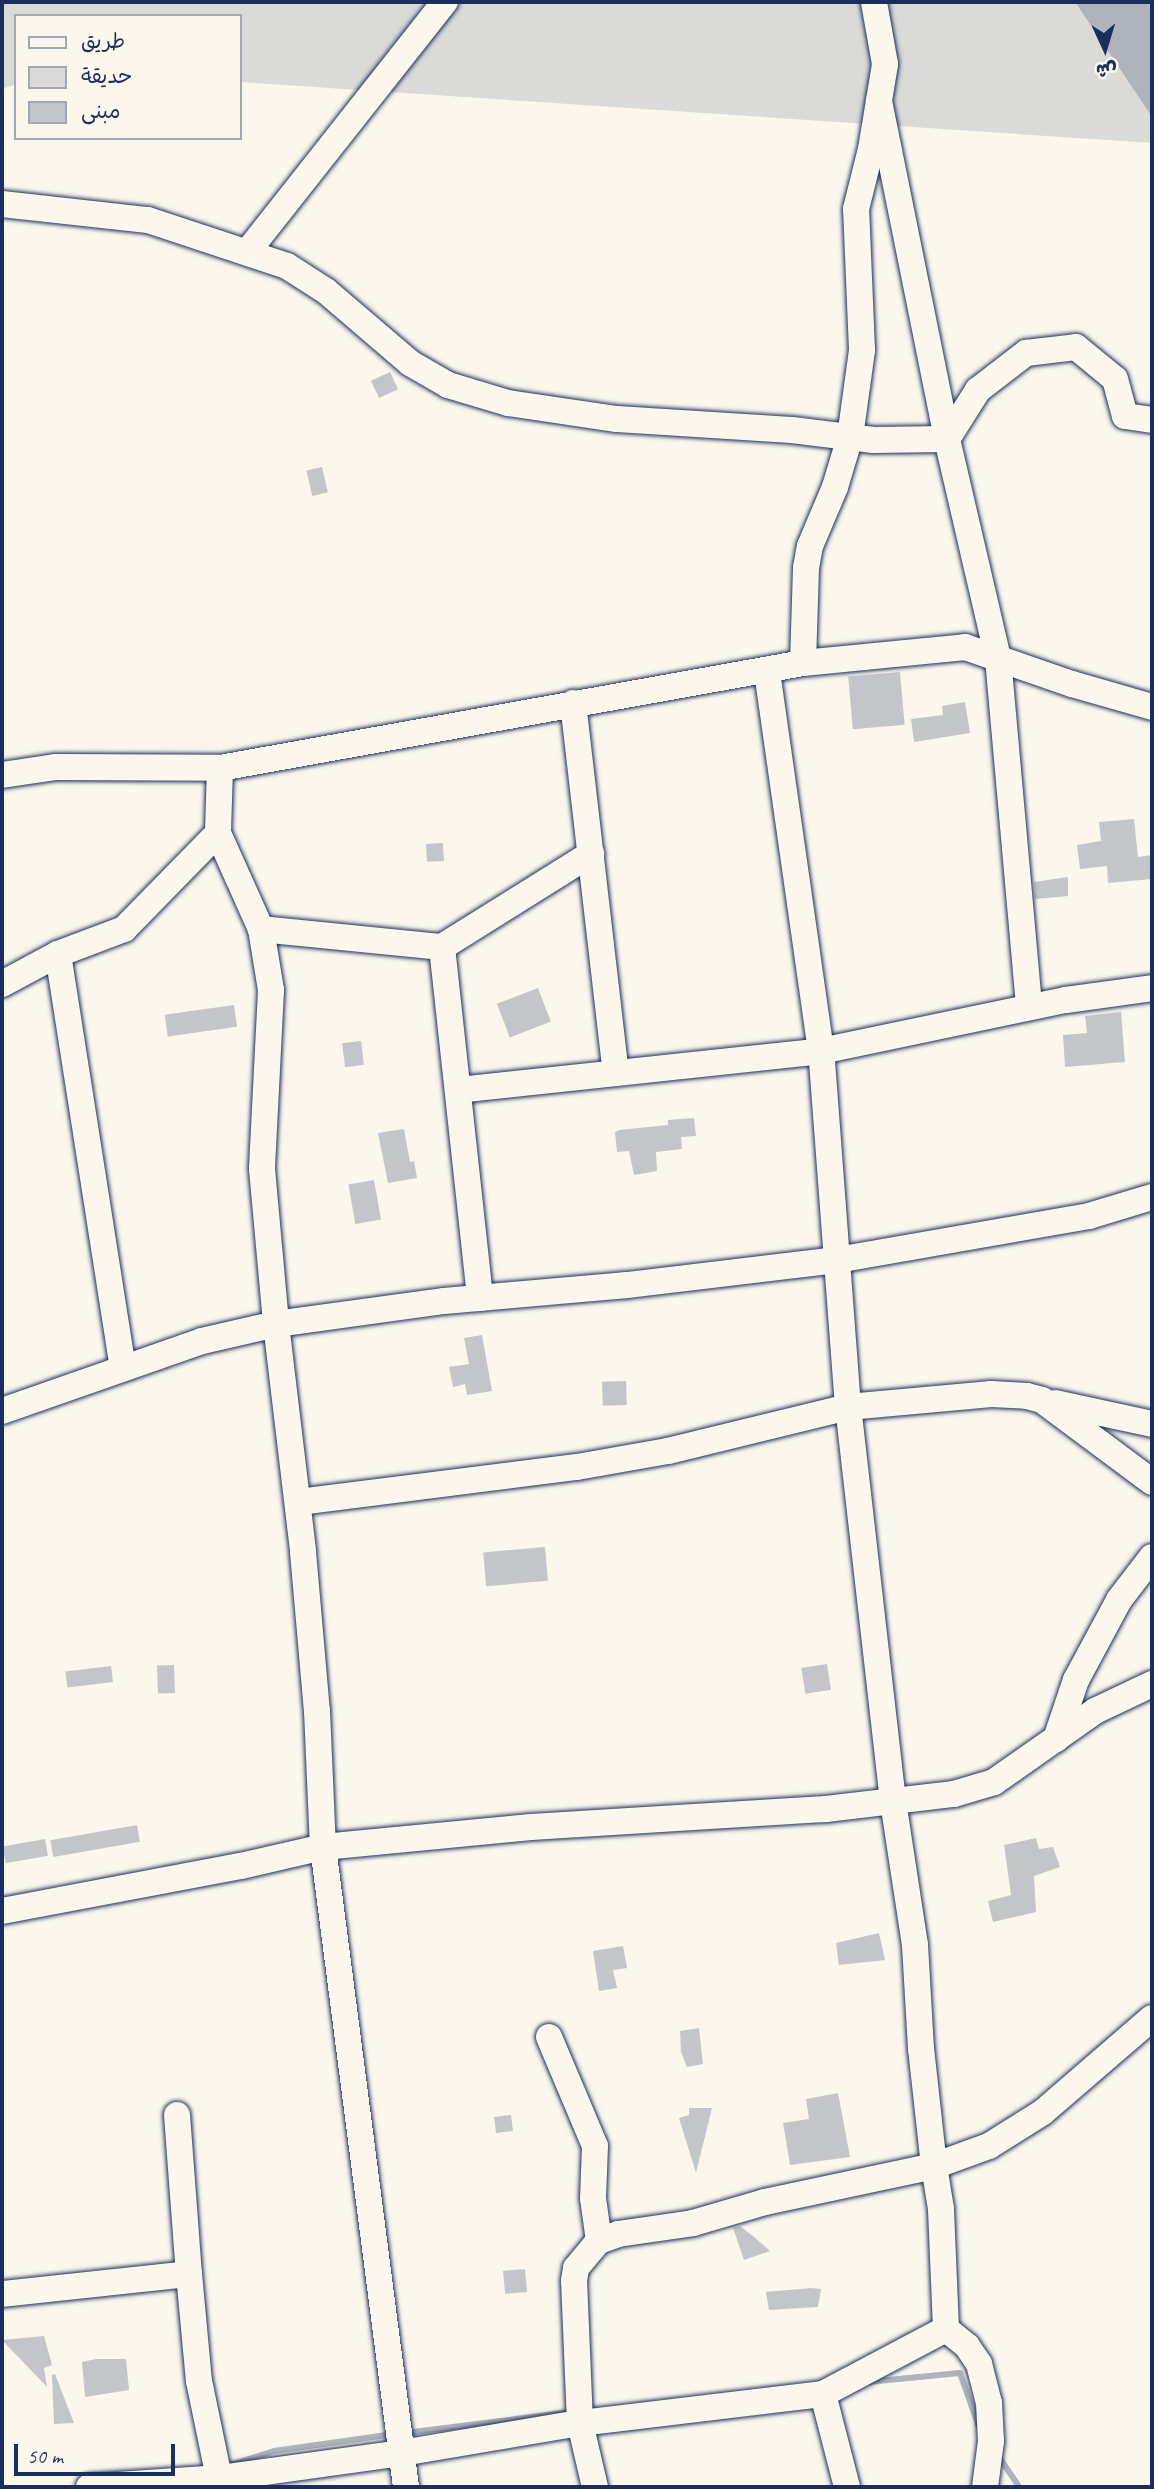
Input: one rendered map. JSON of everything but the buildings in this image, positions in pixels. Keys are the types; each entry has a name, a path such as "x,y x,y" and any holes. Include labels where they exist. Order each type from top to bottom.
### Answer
{"street":[{"path":"248,251 444,2"},
{"path":"803,663 806,568 810,546 835,487 850,437 862,350 856,208 886,64 874,2"},
{"path":"879,101 947,439 998,659 1029,1007"},
{"path":"2,204 148,220 287,265 326,291 410,363 448,385 508,403 594,416 792,430 850,437 947,439"},
{"path":"947,439 978,390 1026,353 1076,347 1115,379 1125,416 1152,420"},
{"path":"2,775 56,767 220,768 803,663 965,647 1072,684 1152,707"},
{"path":"767,670 821,1051 848,1407 894,1801 915,1945 921,2049 941,2209 946,2329 967,2346 979,2364 986,2390 990,2441 985,2487"},
{"path":"573,703 617,1073"},
{"path":"220,768 218,833 261,929 271,990 262,1169 276,1324 299,1502 317,1711 323,1847 406,2487"},
{"path":"2,984 58,954 124,929 218,833"},
{"path":"261,929 442,947 591,855"},
{"path":"442,947 480,1298"},
{"path":"58,954 123,1367"},
{"path":"458,1090 821,1051 1029,1007 1152,988"},
{"path":"2,1411 202,1341 276,1324 480,1298 627,1285 837,1260 1089,1216 1152,1197"},
{"path":"299,1502 577,1467 655,1454 848,1407 991,1394 1027,1396 1152,1424"},
{"path":"1042,1400 1152,1482"},
{"path":"1056,1740 1076,1680 1088,1657 1119,1600 1152,1557"},
{"path":"2,1911 242,1866 323,1847 531,1828 826,1809 954,1794 994,1782 1095,1711 1152,1684"},
{"path":"595,2487 580,2423 574,2281 576,2268 599,2241 618,2234 693,2222 765,2202 934,2166 989,2146 1043,2112 1152,2018"},
{"path":"549,2037 595,2146 593,2198 599,2241"},
{"path":"177,2115 199,2381 221,2482"},
{"path":"2,2294 189,2274"},
{"path":"89,2487 221,2482 580,2423 823,2394 946,2329"},
{"path":"823,2394 847,2487"}],"green space":[{"path":"2,2 1075,2 1152,117 1152,143 242,82 242,14 14,14 14,85 2,89"}],"shaded area":[{"path":"1075,2 1152,2 1152,117"}],"waterway":[{"path":"868,2382 960,2373 979,2427"},
{"path":"405,2433 571,2412"},
{"path":"233,2464 274,2451 394,2434"},
{"path":"997,2454 1019,2487"}]}
